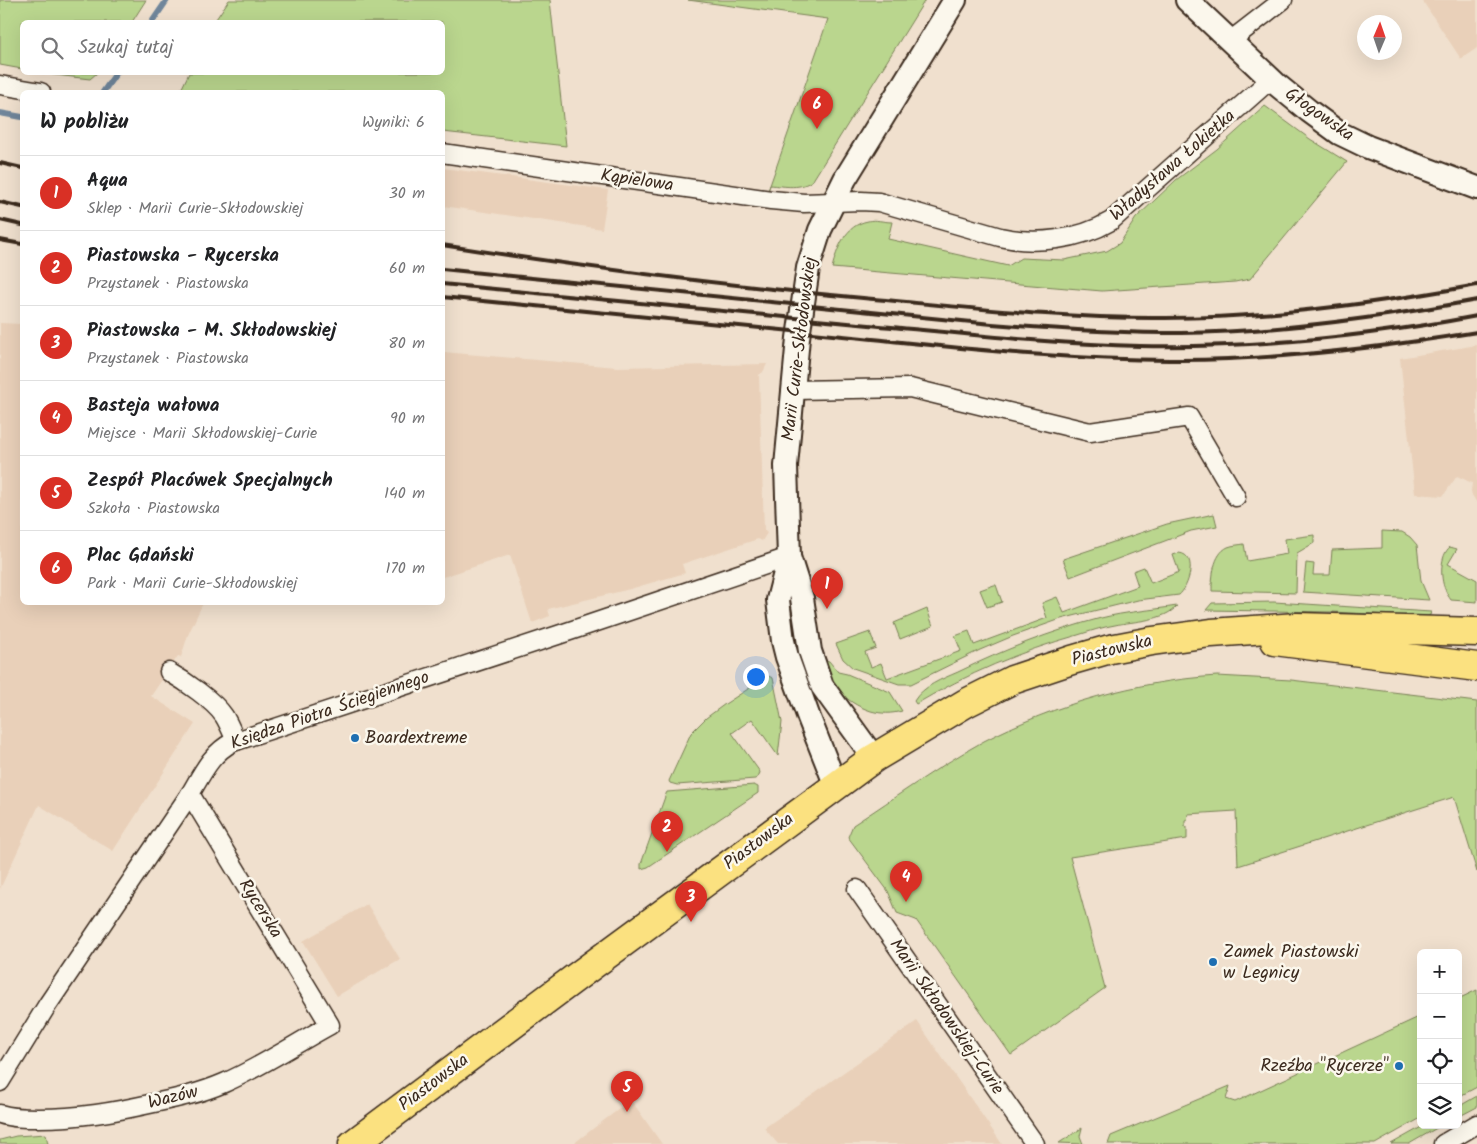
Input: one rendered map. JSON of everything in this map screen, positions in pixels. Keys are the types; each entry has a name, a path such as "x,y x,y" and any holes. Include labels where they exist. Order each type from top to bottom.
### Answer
{"main road":[{"name":"Piastowska","path":"353,1144 582,972 874,758 966,703 1012,680 1072,660 1110,650 1152,641 1211,633 1297,626 1477,632"},
{"name":"Piastowska","path":"1211,633 1477,667"}],"street":[{"name":"Marii Curie-Skłodowskiej","path":"874,758 822,686 810,651 802,598 789,557 786,466 802,303 809,262 818,233 833,202 852,167 955,0"},
{"name":"Głogowska","path":"1187,0 1271,79 1334,130 1352,140 1477,188"},
{"path":"1230,41 1283,0"},
{"name":"Władysława Łokietka","path":"833,202 870,201 887,203 992,235 1018,240 1046,240 1090,231 1105,225 1119,215 1271,79"},
{"path":"0,84 31,90"},
{"name":"Kąpielowa","path":"445,153 770,200 804,203 833,202"},
{"path":"793,390 910,388 1090,432 1189,417 1236,497"},
{"name":"Marii Curie-Skłodowskiej","path":"789,557 778,600 783,641 787,658 836,786"},
{"name":"Księdza Piotra Ściegiennego","path":"0,1082 53,997 216,753 225,746 789,557"},
{"path":"169,672 218,708 228,723 236,741"},
{"name":"Rycerska","path":"190,794 330,1025"},
{"name":"Marii Skłodowskiej-Curie","path":"857,889 1035,1144"},
{"name":"Wazów","path":"0,1114 19,1118 79,1117 179,1098 223,1083 251,1070 330,1025"},
{"path":"1443,1144 1477,1124"}],"shaded area":[{"path":"1422,0 1477,0 1477,48 1461,59"},
{"path":"445,168 608,190 602,229 445,206"},
{"path":"0,323 20,324 20,605 202,605 188,635 181,657 178,656 151,696 195,724 113,851 39,805 0,889"},
{"path":"1477,345 1477,503 1471,491 1472,483 1457,476 1443,496 1415,494 1400,358"},
{"path":"445,352 617,367 767,364 759,375 764,530 767,533 762,541 758,539 682,564 685,573 548,609 550,616 532,623 510,555 445,576"},
{"path":"367,904 400,959 337,996 303,941"},
{"path":"917,1021 1002,1144 778,1144 764,1128"},
{"path":"631,1100 662,1144 573,1144 582,1137"}],"green space":[{"path":"0,0 146,0 133,20 20,20 20,69 0,65"},
{"path":"229,0 550,0 566,146 445,132 445,90 181,90 188,75 445,75 445,20 215,20"},
{"path":"688,0 925,0 813,180 793,187 770,185 828,19"},
{"path":"55,75 95,75 90,79"},
{"path":"1265,106 1310,139 1347,162 1250,279 1235,282 1102,291 832,268 836,253 843,239 853,227 871,220 892,222 888,239 1008,266 1021,258 1064,260 1107,251 1120,243 1136,218 1176,180 1217,149"},
{"path":"1214,514 1217,526 1191,531 1070,577 1063,559 1167,524"},
{"path":"1382,531 1402,532 1417,545 1421,581 1429,600 1303,592 1306,563 1314,564 1313,575 1330,575 1332,550 1382,548"},
{"path":"1314,535 1314,543 1297,553 1296,593 1212,591 1216,560 1223,550 1228,547 1244,544 1247,561 1287,554 1285,539"},
{"path":"1450,547 1457,549 1448,564 1477,580 1477,602 1451,600 1446,592 1442,579 1442,567 1444,555"},
{"path":"1179,553 1189,559 1190,572 1186,586 1179,595 1138,600 1061,619 980,650 911,684 899,684 853,668 843,659 836,644 870,632 876,648 865,652 871,667 881,663 887,678 961,651 955,636 969,631 974,645 1047,618 1042,603 1057,597 1064,613 1138,586 1133,571 1144,567 1151,583 1179,572 1173,555"},
{"path":"996,585 1002,602 987,607 980,590"},
{"path":"1274,602 1431,612 1426,617 1332,612 1206,610 1212,603"},
{"path":"1177,606 1165,615 1157,618 1101,628 1036,648 975,673 916,704 914,701 922,691 939,680 992,656 1046,635 1110,616"},
{"path":"927,609 933,626 900,639 894,623"},
{"path":"823,659 829,661 838,672 890,692 902,711 879,713 853,703 835,685"},
{"path":"768,676 773,678 782,722 778,756 752,719 732,733 760,772 759,776 755,779 677,785 670,783 669,781 691,733 706,718"},
{"path":"1217,676 1291,680 1477,702 1477,872 1454,797 1238,866 1236,811 1188,814 1185,821 1187,839 1070,857 1105,988 1011,1055 916,920 897,913 888,891 848,837 853,825 934,771 984,741 1039,716 1097,696 1127,689 1157,683"},
{"path":"754,785 758,787 758,793 648,867 641,869 641,864 667,792"},
{"path":"1477,990 1477,1087 1462,1095 1462,1039 1462,997"},
{"path":"1417,1018 1417,1120 1375,1144 1108,1144 1111,1136 1230,1086 1226,1099 1235,1102"},
{"path":"1477,1096 1477,1107 1462,1115 1462,1105"},
{"path":"1082,1128 1080,1136 1083,1144 1059,1143"},
{"path":"1418,1129 1435,1129 1409,1144 1391,1144"},
{"path":"46,1134 48,1144 0,1144 0,1140 16,1136"}],"waterway":[{"path":"153,20 167,0"},
{"path":"104,90 115,75"},
{"path":"0,113 20,117"}],"railway":[{"path":"0,163 20,168"},
{"path":"0,202 20,207"},
{"path":"0,220 20,225"},
{"path":"0,240 20,244"},
{"path":"445,245 600,268 810,293 976,309 1089,317 1165,318 1283,313 1361,304 1477,285"},
{"path":"445,269 992,324 1134,332 1218,332 1292,327 1403,313 1477,300"},
{"path":"445,284 1004,338 1140,346 1225,345 1309,340 1393,330 1477,316"},
{"path":"445,297 976,349 1140,360 1256,358 1330,352 1477,332"}],"place":[{"name":"Plac Gdański","path":"817,129"},
{"name":"Aqua","path":"827,609"},
{"name":"Boardextreme","path":"355,738"},
{"name":"Piastowska - Rycerska","path":"667,852"},
{"name":"Basteja wałowa","path":"906,902"},
{"name":"Piastowska - M. Skłodowskiej","path":"691,922"},
{"name":"Zamek Piastowski w Legnicy","path":"1213,962"},
{"name":"Rzeźba \"Rycerze\"","path":"1399,1066"},
{"name":"Zespół Placówek Specjalnych","path":"627,1112"}]}
